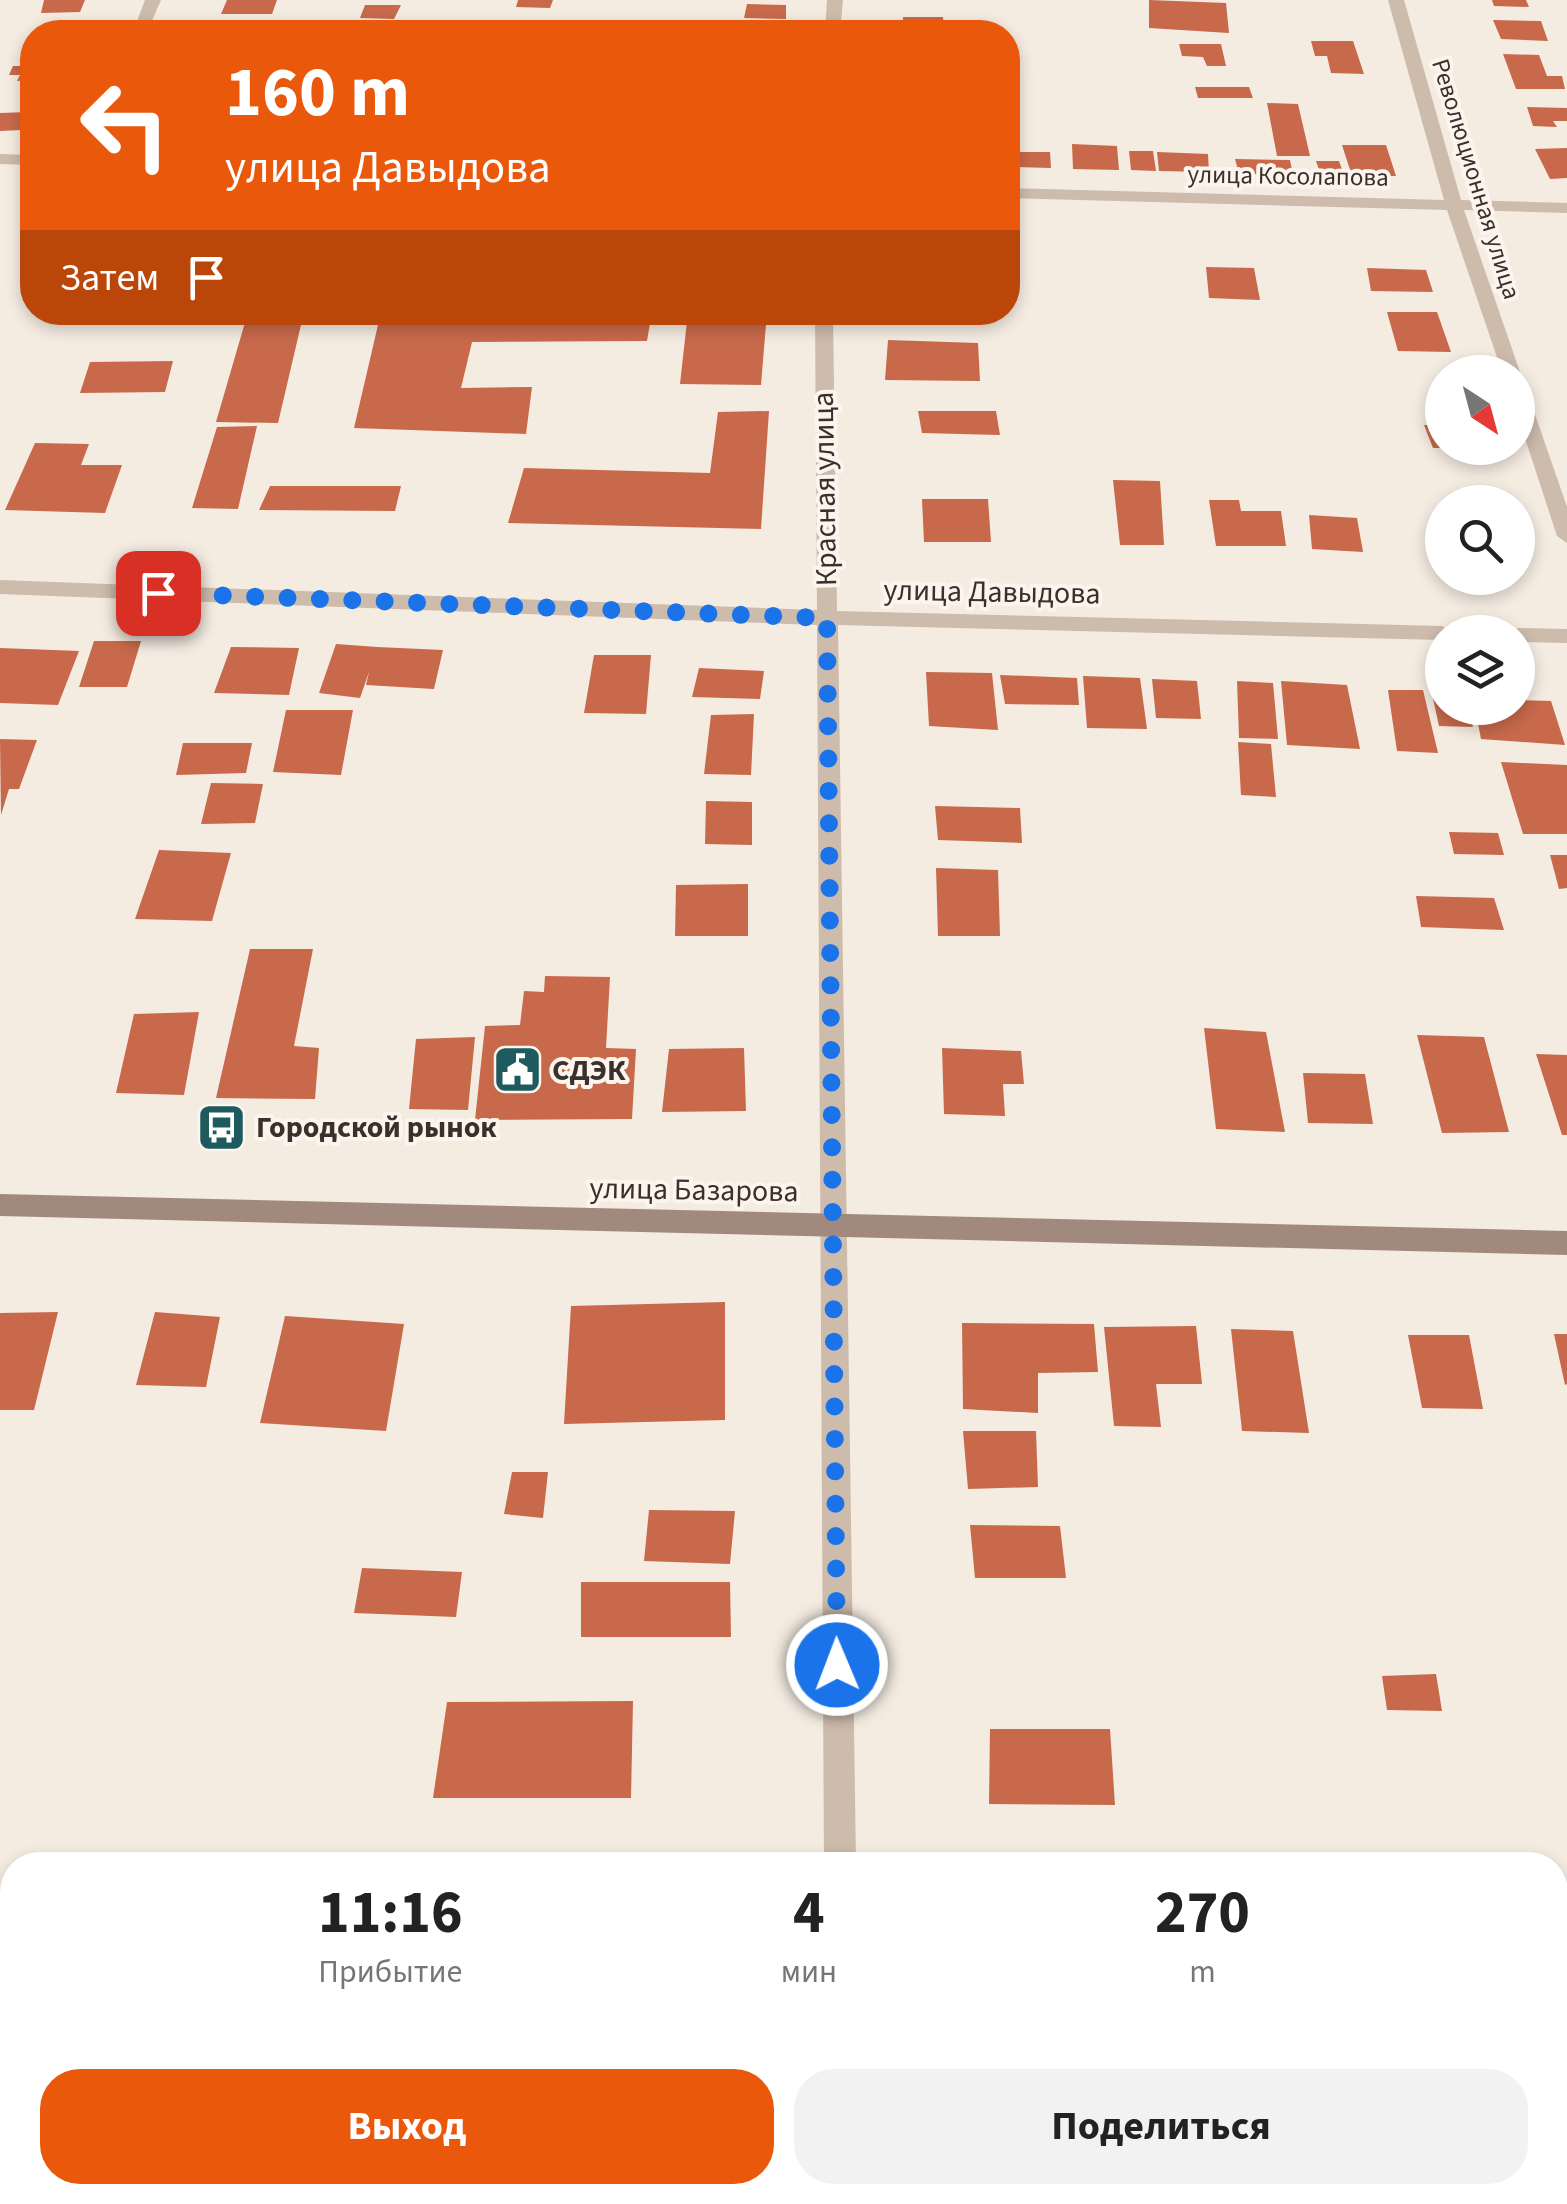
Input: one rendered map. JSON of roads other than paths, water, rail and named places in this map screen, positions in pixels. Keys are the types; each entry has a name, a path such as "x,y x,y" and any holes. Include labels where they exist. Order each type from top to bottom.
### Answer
{"main road":[{"name":"улица Базарова","path":"0,1205 1567,1243"}],"street":[{"name":"Революционная улица","path":"1396,0 1454,205 1505,355"},
{"name":"улица Косолапова","path":"1020,193 1567,208"},
{"name":"Красная улица","path":"824,325 840,1852"},
{"path":"1535,442 1567,536"},
{"name":"улица Давыдова","path":"0,587 827,618 1425,633"},
{"path":"1535,635 1567,636"}],"place":[{"name":"СДЭК","path":"517,1070"},
{"name":"Городской рынок","path":"221,1127"}]}
